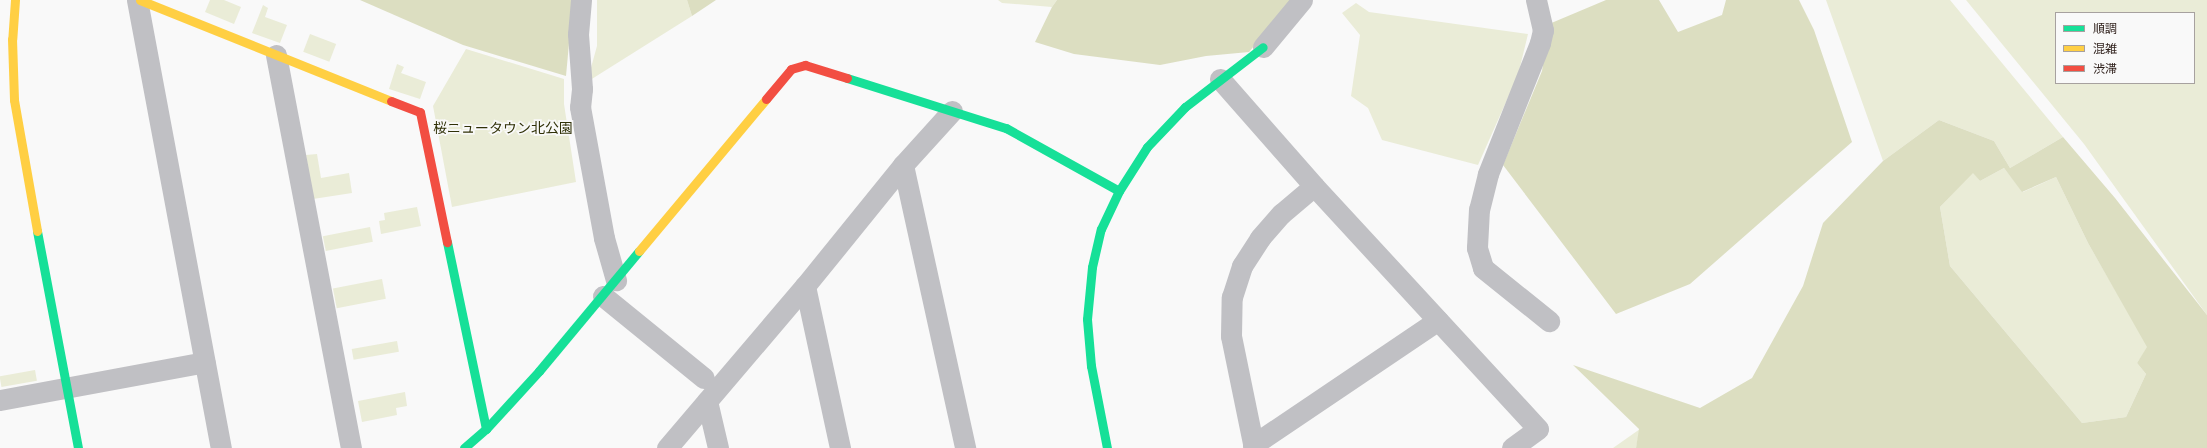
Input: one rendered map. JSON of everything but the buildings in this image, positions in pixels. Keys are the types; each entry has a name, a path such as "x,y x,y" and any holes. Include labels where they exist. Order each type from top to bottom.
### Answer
{"street":[{"path":"15,0 6,40 14,100 23,157 78,448"},
{"path":"137,0 221,448"},
{"path":"140,0 420,112 486,429"},
{"path":"581,0 578,34 582,89 580,107 604,238 616,280"},
{"path":"1107,448 1091,366 1087,319 1094,259 1101,229 1119,191 1147,147 1186,107 1263,47 1302,0"},
{"path":"1536,0 1543,30 1540,43 1488,174 1479,209 1477,248 1483,268 1549,321"},
{"path":"276,55 351,448"},
{"path":"464,448 486,429 540,371 791,69 805,65 1006,128 1119,191"},
{"path":"1220,79 1314,186 1538,429 1512,448"},
{"path":"667,448 805,286 903,164 952,111"},
{"path":"903,164 965,448"},
{"path":"1314,186 1281,214 1260,238 1242,266 1232,297 1231,336 1253,446 1438,320"},
{"path":"805,286 840,448"},
{"path":"603,296 704,378"},
{"path":"0,400 205,362"},
{"path":"707,401 718,448"}],"green space":[{"path":"210,0 224,0 241,7 234,24 205,12"},
{"path":"360,0 573,0 566,76 463,45"},
{"path":"597,0 687,0 692,16 587,82 597,46"},
{"path":"687,0 716,0 692,16"},
{"path":"998,0 1057,0 1052,7 1002,3"},
{"path":"1057,0 1292,0 1249,52 1206,56 1160,65 1074,54 1035,42"},
{"path":"1606,0 1659,0 1678,32 1722,15 1726,0 1799,0 1814,30 1852,142 1690,284 1616,314 1503,165 1542,71 1549,24"},
{"path":"1826,0 1950,0 2063,137 2010,168 1994,141 1939,120 1883,161"},
{"path":"1966,0 2207,0 2207,315 2084,144"},
{"path":"1356,3 1369,12 1528,34 1518,75 1478,165 1382,140 1368,108 1351,96 1360,35 1342,13"},
{"path":"263,5 268,8 265,17 287,25 280,43 252,33"},
{"path":"310,34 336,44 329,62 303,52"},
{"name":"桜ニュータウン北公園","path":"466,49 564,79 564,104 576,182 452,207 433,106"},
{"path":"397,64 404,67 401,73 426,82 420,99 389,89"},
{"path":"1939,120 1994,141 2010,168 2063,137 2115,198 2207,315 2207,448 1636,448 1639,429 1573,365 1700,408 1752,378 1803,286 1823,223 1883,161","holes":["2004,168 2022,192 2056,177 2088,243 2147,347 2137,363 2146,374 2126,417 2082,423 1950,266 1940,207 1973,173 1980,181"]},
{"path":"317,154 321,178 349,173 352,193 313,199 306,155"},
{"path":"2004,168 2023,192 2056,177 2088,243 2148,347 2137,363 2146,374 2126,417 2082,423 1950,266 1940,207 1973,172 1980,181"},
{"path":"417,207 421,226 381,234 379,221 385,220 384,213"},
{"path":"370,227 373,242 326,251 323,236"},
{"path":"382,279 386,299 337,308 333,289"},
{"path":"397,341 399,352 354,360 352,349"},
{"path":"35,370 37,381 1,387 0,376"},
{"path":"405,392 407,406 396,408 397,415 362,422 358,401"},
{"path":"1640,429 1636,448 1613,448"}],"traffic: fast":[{"path":"1107,448 1091,366 1087,319 1092,267 1101,229 1119,191 1147,147 1185,107 1263,47"},
{"path":"847,78 1006,128 1119,191"},
{"path":"37,231 78,448"},
{"path":"447,242 486,429"},
{"path":"464,448 486,429 539,371 639,251"}],"traffic: slow":[{"path":"15,0 12,39 14,100 37,231"},
{"path":"140,0 391,101"},
{"path":"639,251 766,99"}],"traffic: jam":[{"path":"766,99 791,69 805,65 847,78"},
{"path":"391,101 420,112 447,242"}]}
